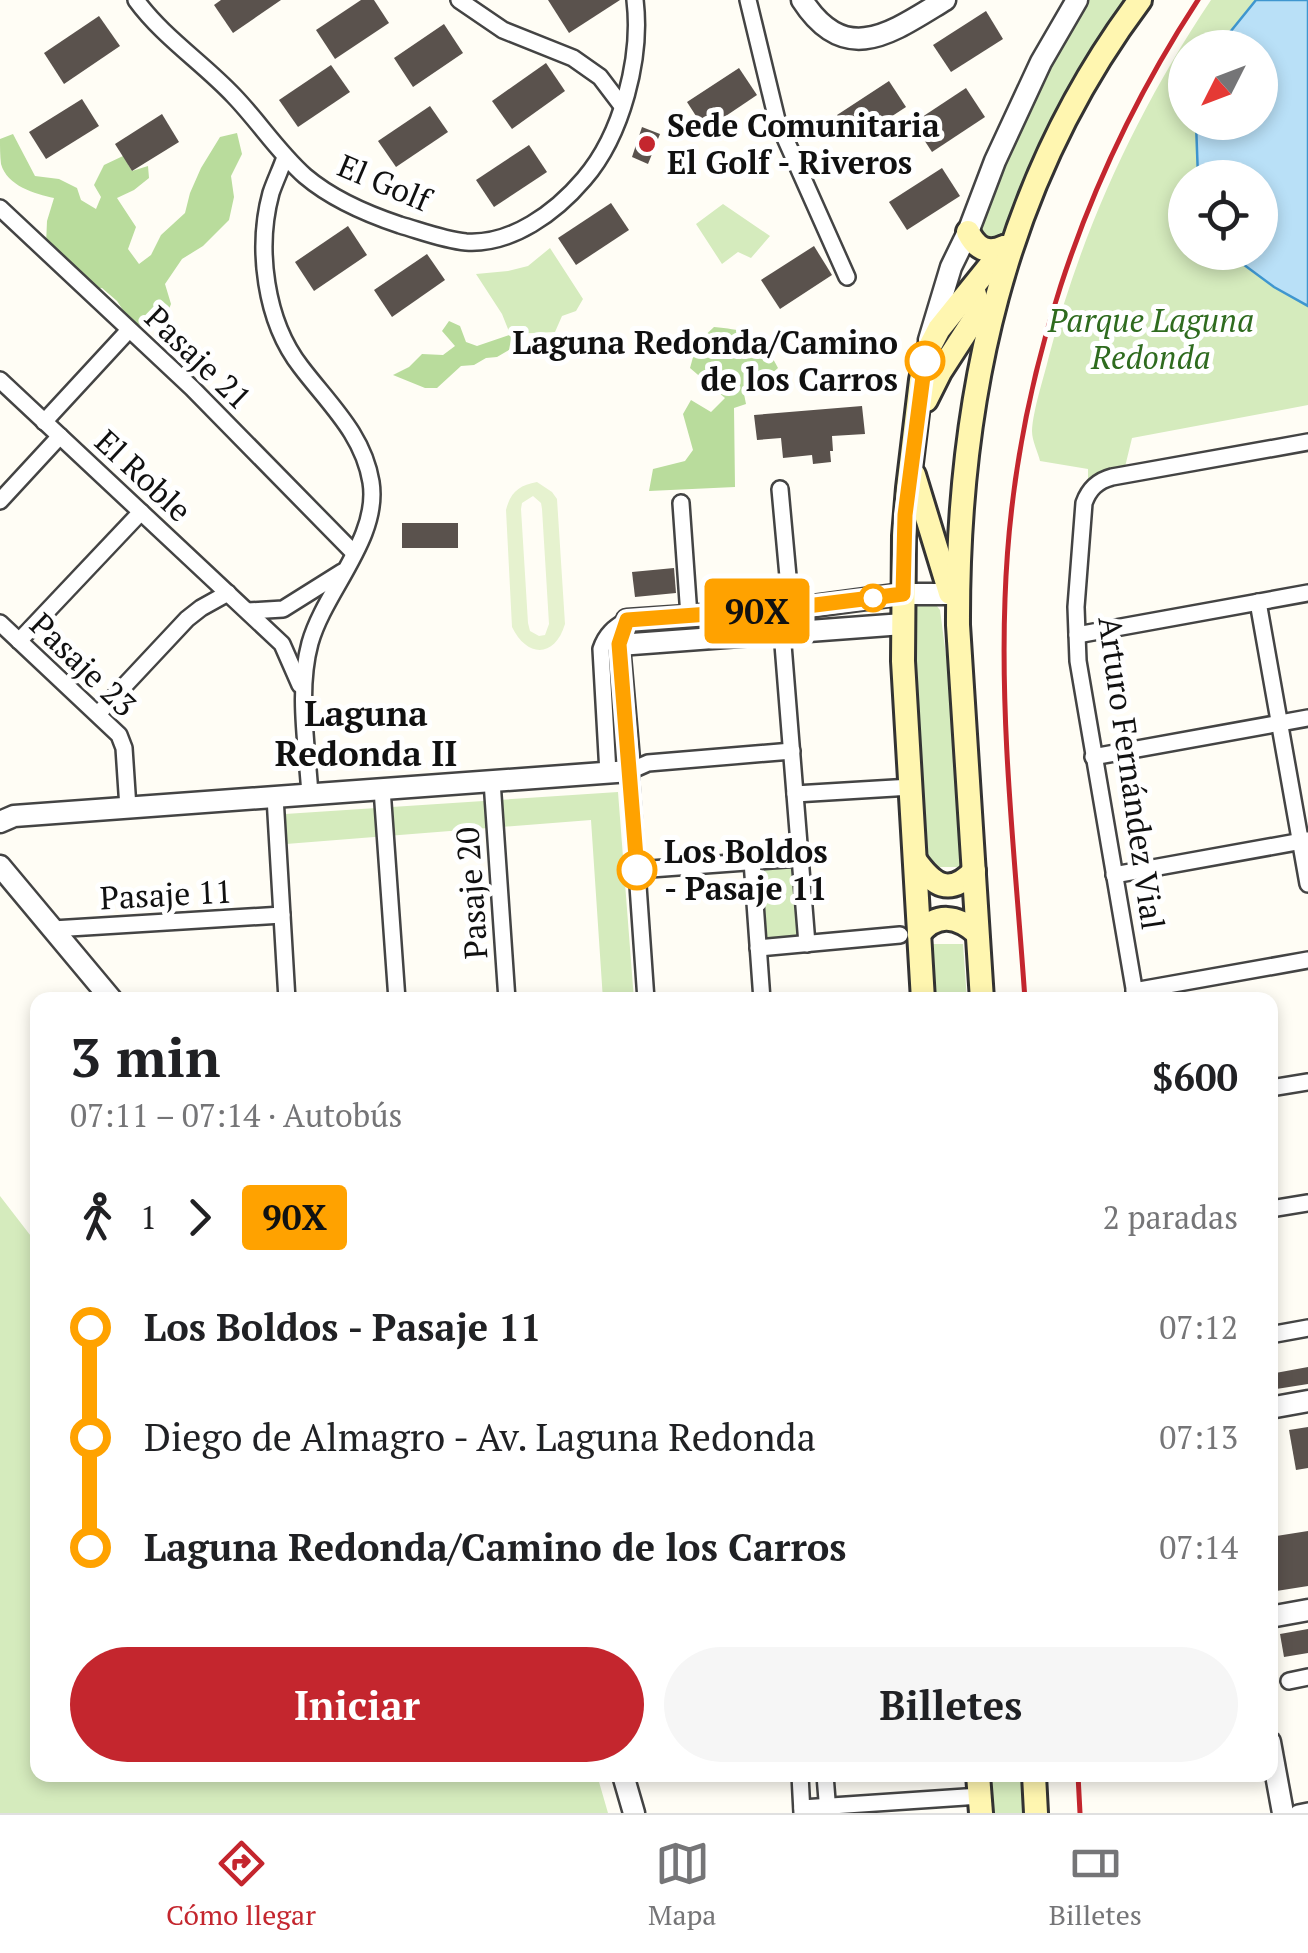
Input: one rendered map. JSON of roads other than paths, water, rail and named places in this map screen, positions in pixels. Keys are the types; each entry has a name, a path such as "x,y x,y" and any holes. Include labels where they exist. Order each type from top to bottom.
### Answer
{"main road":[{"path":"981,992 958,625 958,576 972,414 992,308 1018,226 1062,124 1140,0"},
{"path":"922,992 910,934 915,860 903,624 904,526 921,380 938,328 1018,226"},
{"path":"968,232 984,250 1004,248"},
{"path":"917,424 933,384 976,313 977,298 972,288"},
{"path":"912,461 958,625"},
{"path":"915,860 930,880 945,886 964,881 974,871"},
{"path":"910,934 942,918 957,919 977,933"},
{"path":"1034,1782 1036,1813"}],"street":[{"name":"El Golf","path":"136,0 235,96 308,179 364,211 467,242 498,237 533,223 568,198 599,162 622,106 635,49 634,0"},
{"path":"459,0 503,30 573,58 600,77 622,106"},
{"path":"748,0 777,120 847,276"},
{"path":"802,0 830,31 856,39 886,34 945,0"},
{"path":"927,352 951,267 1010,126 1077,0"},
{"path":"286,157 268,205 268,298 278,329 297,362 338,410 358,441 373,495 354,553 325,604 306,662 304,696 310,795"},
{"name":"Pasaje 21","path":"0,208 192,388 354,553"},
{"path":"968,232 964,262 972,288"},
{"path":"44,422 130,330"},
{"name":"El Roble","path":"0,380 282,644 304,696"},
{"path":"0,501 60,436"},
{"name":"Arturo Fernández Vial","path":"1134,992 1080,678 1076,634 1081,520 1088,494 1097,483 1112,476 1308,442"},
{"path":"780,489 791,608"},
{"path":"681,503 689,616"},
{"path":"19,641 141,512"},
{"path":"248,611 282,608 345,570"},
{"path":"98,714 187,619 228,592"},
{"path":"1076,634 1308,593"},
{"path":"645,992 637,870 601,649 605,637 627,620 791,608 903,594 950,594"},
{"path":"1258,602 1304,841 1308,884"},
{"path":"619,772 619,644 627,620"},
{"name":"Pasaje 23","path":"0,623 116,731 124,748 128,808"},
{"path":"619,644 903,624"},
{"path":"782,632 807,944"},
{"path":"1094,757 1308,718"},
{"path":"0,822 14,816 619,772 648,763 792,751"},
{"name":"Pasaje 20","path":"492,781 506,992"},
{"path":"795,794 910,787"},
{"path":"382,790 396,992"},
{"path":"275,797 287,992"},
{"path":"1114,876 1304,841"},
{"path":"637,870 800,858"},
{"path":"752,861 761,992"},
{"path":"0,866 105,992"},
{"name":"Pasaje 11","path":"53,929 282,916"},
{"path":"758,948 910,934"},
{"path":"1154,992 1308,960"},
{"path":"1278,1087 1308,1082"},
{"path":"1278,1208 1308,1202"},
{"path":"1278,1334 1308,1328"},
{"path":"1278,1407 1308,1401"},
{"path":"1278,1616 1308,1610"},
{"path":"1289,1680 1308,1677"},
{"path":"624,1782 634,1813"},
{"path":"800,1782 802,1810 980,1795"},
{"path":"826,1782 828,1810"},
{"path":"1277,1782 1283,1813"},
{"path":"1298,1813 1308,1811"}],"water":[{"path":"1256,0 1308,0 1308,306 1251,270 1278,270 1278,160 1197,160 1197,140 1278,140 1278,30 1232,30"}],"railway":[{"path":"1024,992 1004,649 1011,519 1022,440 1061,286 1088,211 1120,138 1198,0"},
{"path":"1078,1782 1080,1813"}],"place":[{"name":"Sede Comunitaria El Golf - Riveros","path":"647,144"},
{"name":"Laguna Redonda/Camino de los Carros","path":"925,361"},
{"name":"Los Boldos - Pasaje 11","path":"637,870"}],"district":[{"name":"Laguna Redonda II","path":"366,734"}],"park label":[{"name":"Parque Laguna Redonda","path":"1151,340"}]}
